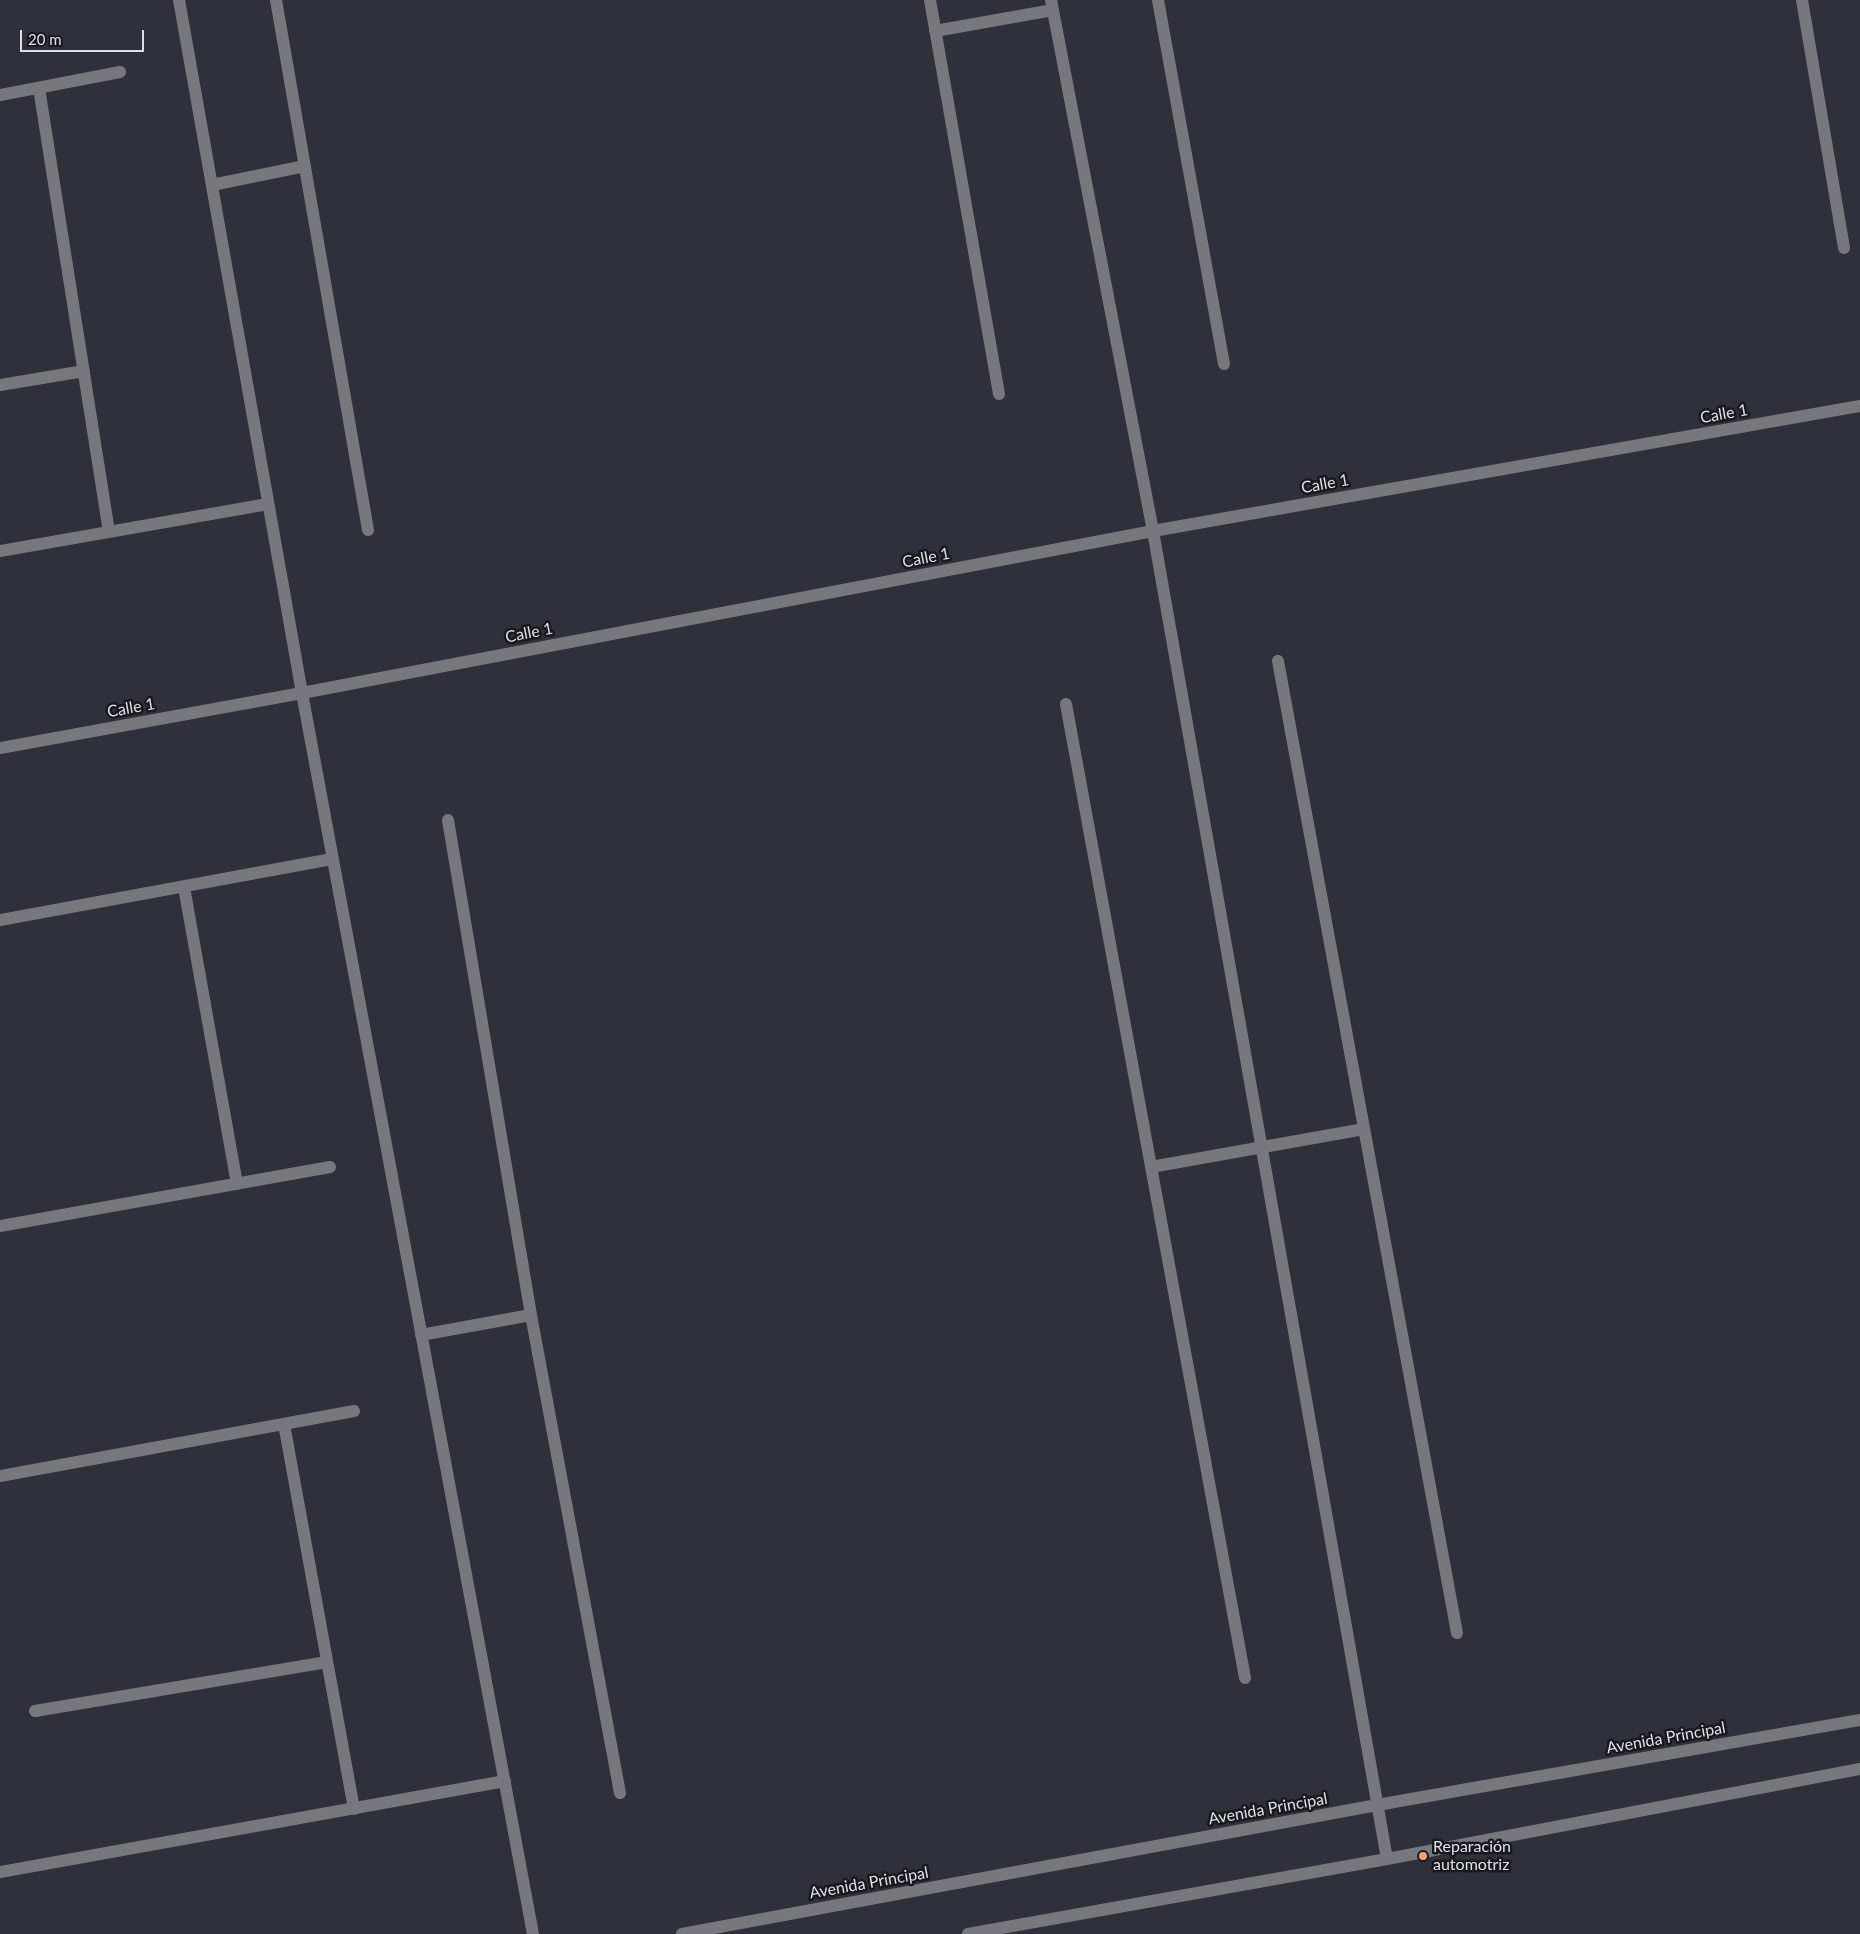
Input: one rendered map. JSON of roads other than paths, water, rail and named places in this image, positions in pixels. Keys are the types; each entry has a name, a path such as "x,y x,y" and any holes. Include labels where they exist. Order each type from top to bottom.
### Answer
{"street":[{"path":"179,0 332,858 533,1934"},
{"path":"276,0 368,530"},
{"path":"930,0 1000,394"},
{"path":"1158,0 1224,364"},
{"path":"1802,0 1844,248"},
{"path":"935,31 1052,5 1153,531 1263,1146 1387,1859"},
{"path":"0,95 120,72"},
{"path":"39,88 109,532"},
{"path":"212,185 305,166"},
{"path":"0,385 84,371"},
{"name":"Calle 1","path":"0,748 302,693 1153,531 1860,406"},
{"path":"0,551 268,504"},
{"path":"1278,661 1457,1633"},
{"path":"1066,704 1245,1678"},
{"path":"448,820 531,1315 620,1793"},
{"path":"0,920 332,858"},
{"path":"184,887 237,1184"},
{"path":"1151,1167 1364,1129"},
{"path":"0,1226 330,1167"},
{"path":"421,1335 531,1315"},
{"path":"0,1476 354,1411"},
{"path":"284,1424 354,1809"},
{"path":"35,1711 327,1662"},
{"name":"Avenida Principal","path":"682,1934 1377,1805 1860,1720"},
{"path":"968,1934 1387,1859 1860,1769"},
{"path":"0,1872 505,1781"}],"place":[{"name":"Reparación automotriz","path":"1423,1856"}]}
